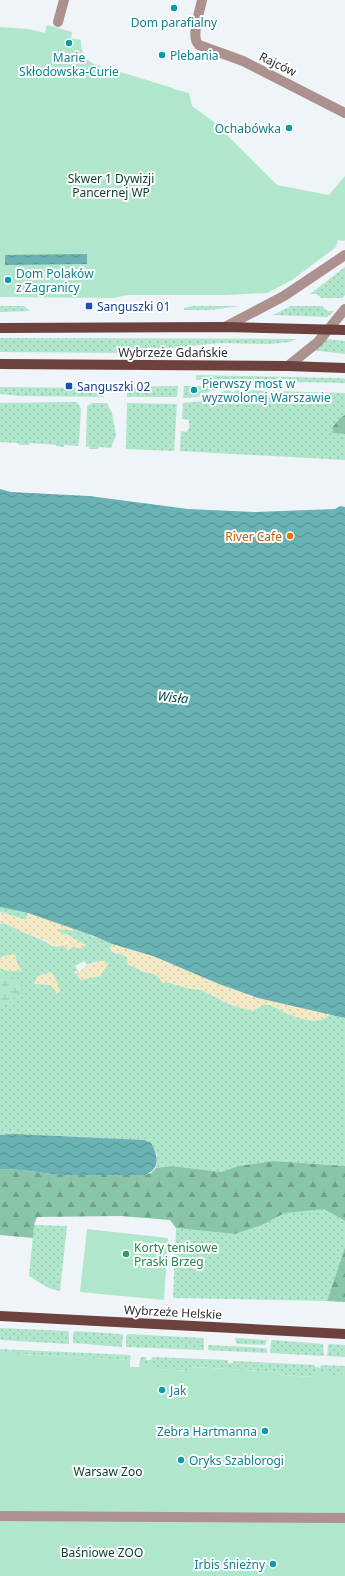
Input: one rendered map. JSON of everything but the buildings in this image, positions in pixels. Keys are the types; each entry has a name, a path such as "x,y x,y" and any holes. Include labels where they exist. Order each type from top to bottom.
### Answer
{"main road":[{"name":"Wybrzeże Gdańskie","path":"0,328 225,327 345,330"},
{"name":"Wybrzeże Gdańskie","path":"0,364 288,366 345,368"},
{"name":"Wybrzeże Helskie","path":"0,1316 345,1334"}],"street":[{"path":"58,22 64,0"},
{"name":"Rajców","path":"202,0 195,35 197,43 243,62 345,113"},
{"path":"225,327 284,296 345,255"},
{"path":"288,366 318,342 345,309"},
{"path":"0,1516 345,1518"}],"green space":[{"name":"Skwer 1 Dywizji Pancernej WP","path":"47,25 72,32 71,38 81,40 83,54 94,64 189,93 192,106 214,122 277,185 329,195 345,176 345,240 338,240 336,247 292,280 267,293 225,295 127,295 114,298 0,297 0,27 28,29 45,33"},
{"path":"345,267 345,295 343,298 321,298 317,294 310,294"},
{"path":"0,306 24,306 30,311 0,312"},
{"path":"193,306 239,306 212,310 184,310 184,308"},
{"path":"291,306 322,306 327,311 334,311 327,317 273,315"},
{"path":"0,338 297,339 289,342 270,344 220,343 120,353 0,352"},
{"path":"327,339 345,341 345,354 312,350"},
{"path":"196,375 340,378 345,379 345,383 196,380"},
{"path":"178,386 177,397 127,397 127,387"},
{"path":"184,386 222,386 197,397 183,398"},
{"path":"0,387 101,388 104,393 104,397 20,396 0,394"},
{"path":"227,390 232,392 241,390 345,393 345,415 340,418 332,433 345,434 345,460 180,451 181,431 186,432 189,429 189,420 182,419 183,403 203,401"},
{"path":"76,402 81,409 78,446 64,445 64,447 30,443 29,445 19,445 19,443 0,442 0,403"},
{"path":"92,403 107,403 112,413 116,435 111,448 99,447 98,449 89,449 89,447 86,446 87,406"},
{"path":"127,403 177,404 174,451 126,449"},
{"path":"345,415 345,434 332,433 332,428 340,418"},
{"path":"0,907 28,913 26,920 1,912 0,913"},
{"path":"4,923 57,947 63,945 81,948 70,936 59,932 58,929 80,931 112,944 110,950 127,957 128,964 144,972 155,974 163,983 170,983 187,988 202,990 229,1004 252,1011 265,1004 274,1006 287,1014 320,1020 331,1014 345,1018 345,1166 274,1161 240,1166 221,1172 172,1166 156,1168 157,1153 12,1134 0,1135 0,968 9,971 0,959 0,924","holes":["84,961 87,965 98,961 105,961 108,964 81,980 74,971 79,972 75,966"]},
{"path":"6,976 17,979 24,987 9,1003 0,1003 0,978"},
{"path":"274,1161 345,1166 345,1221 324,1209 285,1213 262,1225 235,1234 176,1228 170,1220 121,1216 37,1217 34,1225 33,1238 0,1235 0,1169 22,1170 59,1175 145,1175 151,1173 156,1168 172,1166 221,1172 239,1166"},
{"path":"324,1208 345,1221 345,1247 327,1301 173,1298 176,1228 235,1234 262,1225 285,1213"},
{"path":"34,1225 67,1226 60,1291 47,1287 29,1276"},
{"name":"Korty tenisowe Praski Brzeg","path":"87,1229 168,1238 164,1300 80,1292"},
{"path":"345,1247 345,1302 327,1301"},
{"path":"0,1328 68,1331 69,1344 1,1340"},
{"path":"75,1331 121,1334 123,1335 122,1347 73,1343 73,1333"},
{"path":"128,1334 203,1338 204,1350 126,1347 126,1336"},
{"path":"235,1338 267,1340 265,1345 238,1344 236,1343"},
{"path":"272,1340 323,1344 324,1356 270,1353"},
{"path":"329,1344 345,1345 345,1357 327,1356"},
{"path":"209,1345 265,1348 267,1349 267,1353 208,1350"},
{"path":"0,1349 131,1356 130,1360 0,1353"},
{"name":"Warsaw Zoo","path":"0,1353 130,1360 130,1367 140,1367 140,1365 157,1366 158,1369 190,1371 193,1367 279,1372 281,1375 313,1377 315,1373 332,1374 332,1377 342,1377 342,1370 345,1370 345,1576 0,1576"},
{"path":"142,1357 146,1357 146,1360 151,1360 152,1357 228,1360 228,1363 233,1363 234,1361 315,1365 315,1367 320,1368 321,1365 345,1366 345,1370 342,1370 342,1377 332,1377 332,1375 315,1373 313,1377 281,1375 279,1372 193,1367 191,1371 158,1369 140,1365 139,1367 140,1359"}],"sand":[{"path":"1,912 26,920 28,913 80,931 58,929 59,932 86,945 81,948 73,946 69,951 63,945 50,946 49,942 4,923 0,924"},
{"path":"112,944 153,956 219,984 258,998 331,1014 326,1018 317,1021 301,1019 265,1004 252,1011 229,1004 202,990 187,988 170,983 163,983 155,974 140,970 128,964 127,957 118,953 115,954 110,950"},
{"path":"15,954 18,965 22,971 9,971 0,968 0,959 3,956"},
{"path":"98,961 105,961 108,964 100,976 81,980 74,971 79,972 87,965"},
{"path":"50,972 55,976 60,991 57,994 50,985 34,984 38,976"}],"water":[{"path":"87,254 87,264 5,265 5,255"},
{"name":"Wisła","path":"0,489 11,492 89,496 188,509 255,512 335,509 340,506 345,507 345,1018 258,998 219,984 153,956 112,944 94,936 28,913 0,907"},
{"path":"12,1134 144,1140 151,1143 157,1161 154,1169 145,1175 59,1175 22,1170 0,1169 0,1135"}],"place":[{"name":"Dom parafialny","path":"174,8"},
{"name":"Marie Skłodowska-Curie","path":"69,43"},
{"name":"Plebania","path":"162,55"},
{"name":"Ochabówka","path":"289,128"},
{"name":"Dom Polaków z Zagranicy","path":"8,280"},
{"name":"Sanguszki 01","path":"89,306"},
{"name":"Sanguszki 02","path":"69,386"},
{"name":"Pierwszy most w wyzwolonej Warszawie","path":"194,390"},
{"name":"River Cafe","path":"290,536"},
{"name":"Korty tenisowe Praski Brzeg","path":"126,1254"},
{"name":"Jak","path":"162,1390"},
{"name":"Zebra Hartmanna","path":"265,1431"},
{"name":"Oryks Szablorogi","path":"181,1460"},
{"name":"Irbis śnieżny","path":"273,1564"}],"park label":[{"name":"Baśniowe ZOO","path":"102,1552"}]}
